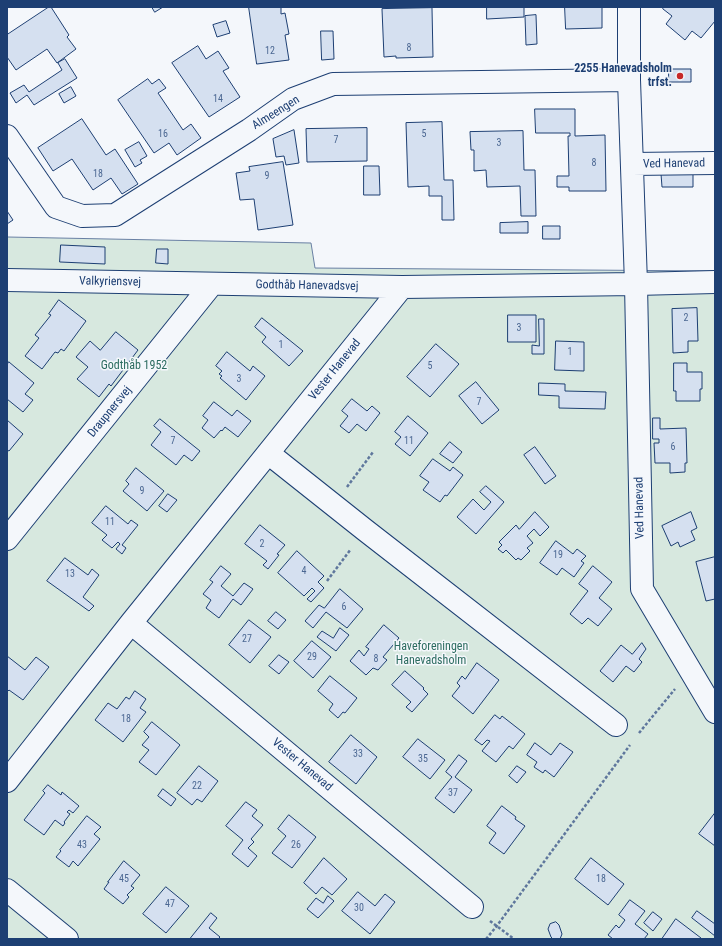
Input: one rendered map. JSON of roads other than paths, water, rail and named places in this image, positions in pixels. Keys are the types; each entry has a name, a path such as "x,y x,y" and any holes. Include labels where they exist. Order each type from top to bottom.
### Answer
{"street":[{"name":"Ved Hanevad","path":"630,7 630,80 642,589 715,712"},
{"name":"Almeengen","path":"7,136 56,207 82,216 115,215 293,100 333,84 630,80"},
{"name":"Ved Hanevad","path":"632,164 715,163"},
{"name":"Valkyriensvej","path":"7,280 212,284"},
{"path":"402,287 715,282"},
{"name":"Godthåb Hanevadsvej","path":"212,284 402,287"},
{"name":"Draupnersvej","path":"7,539 212,284"},
{"name":"Vester Hanevad","path":"7,781 131,623 402,287"},
{"path":"268,453 616,724"},
{"name":"Vester Hanevad","path":"131,623 472,907"},
{"path":"7,890 67,939"}],"place":[{"name":"2255 Hanevadsholm trfst.","path":"680,76"}],"park label":[{"name":"Godthåb 1952","path":"134,366"},
{"name":"Haveforeningen Hanevadsholm","path":"431,654"}]}
